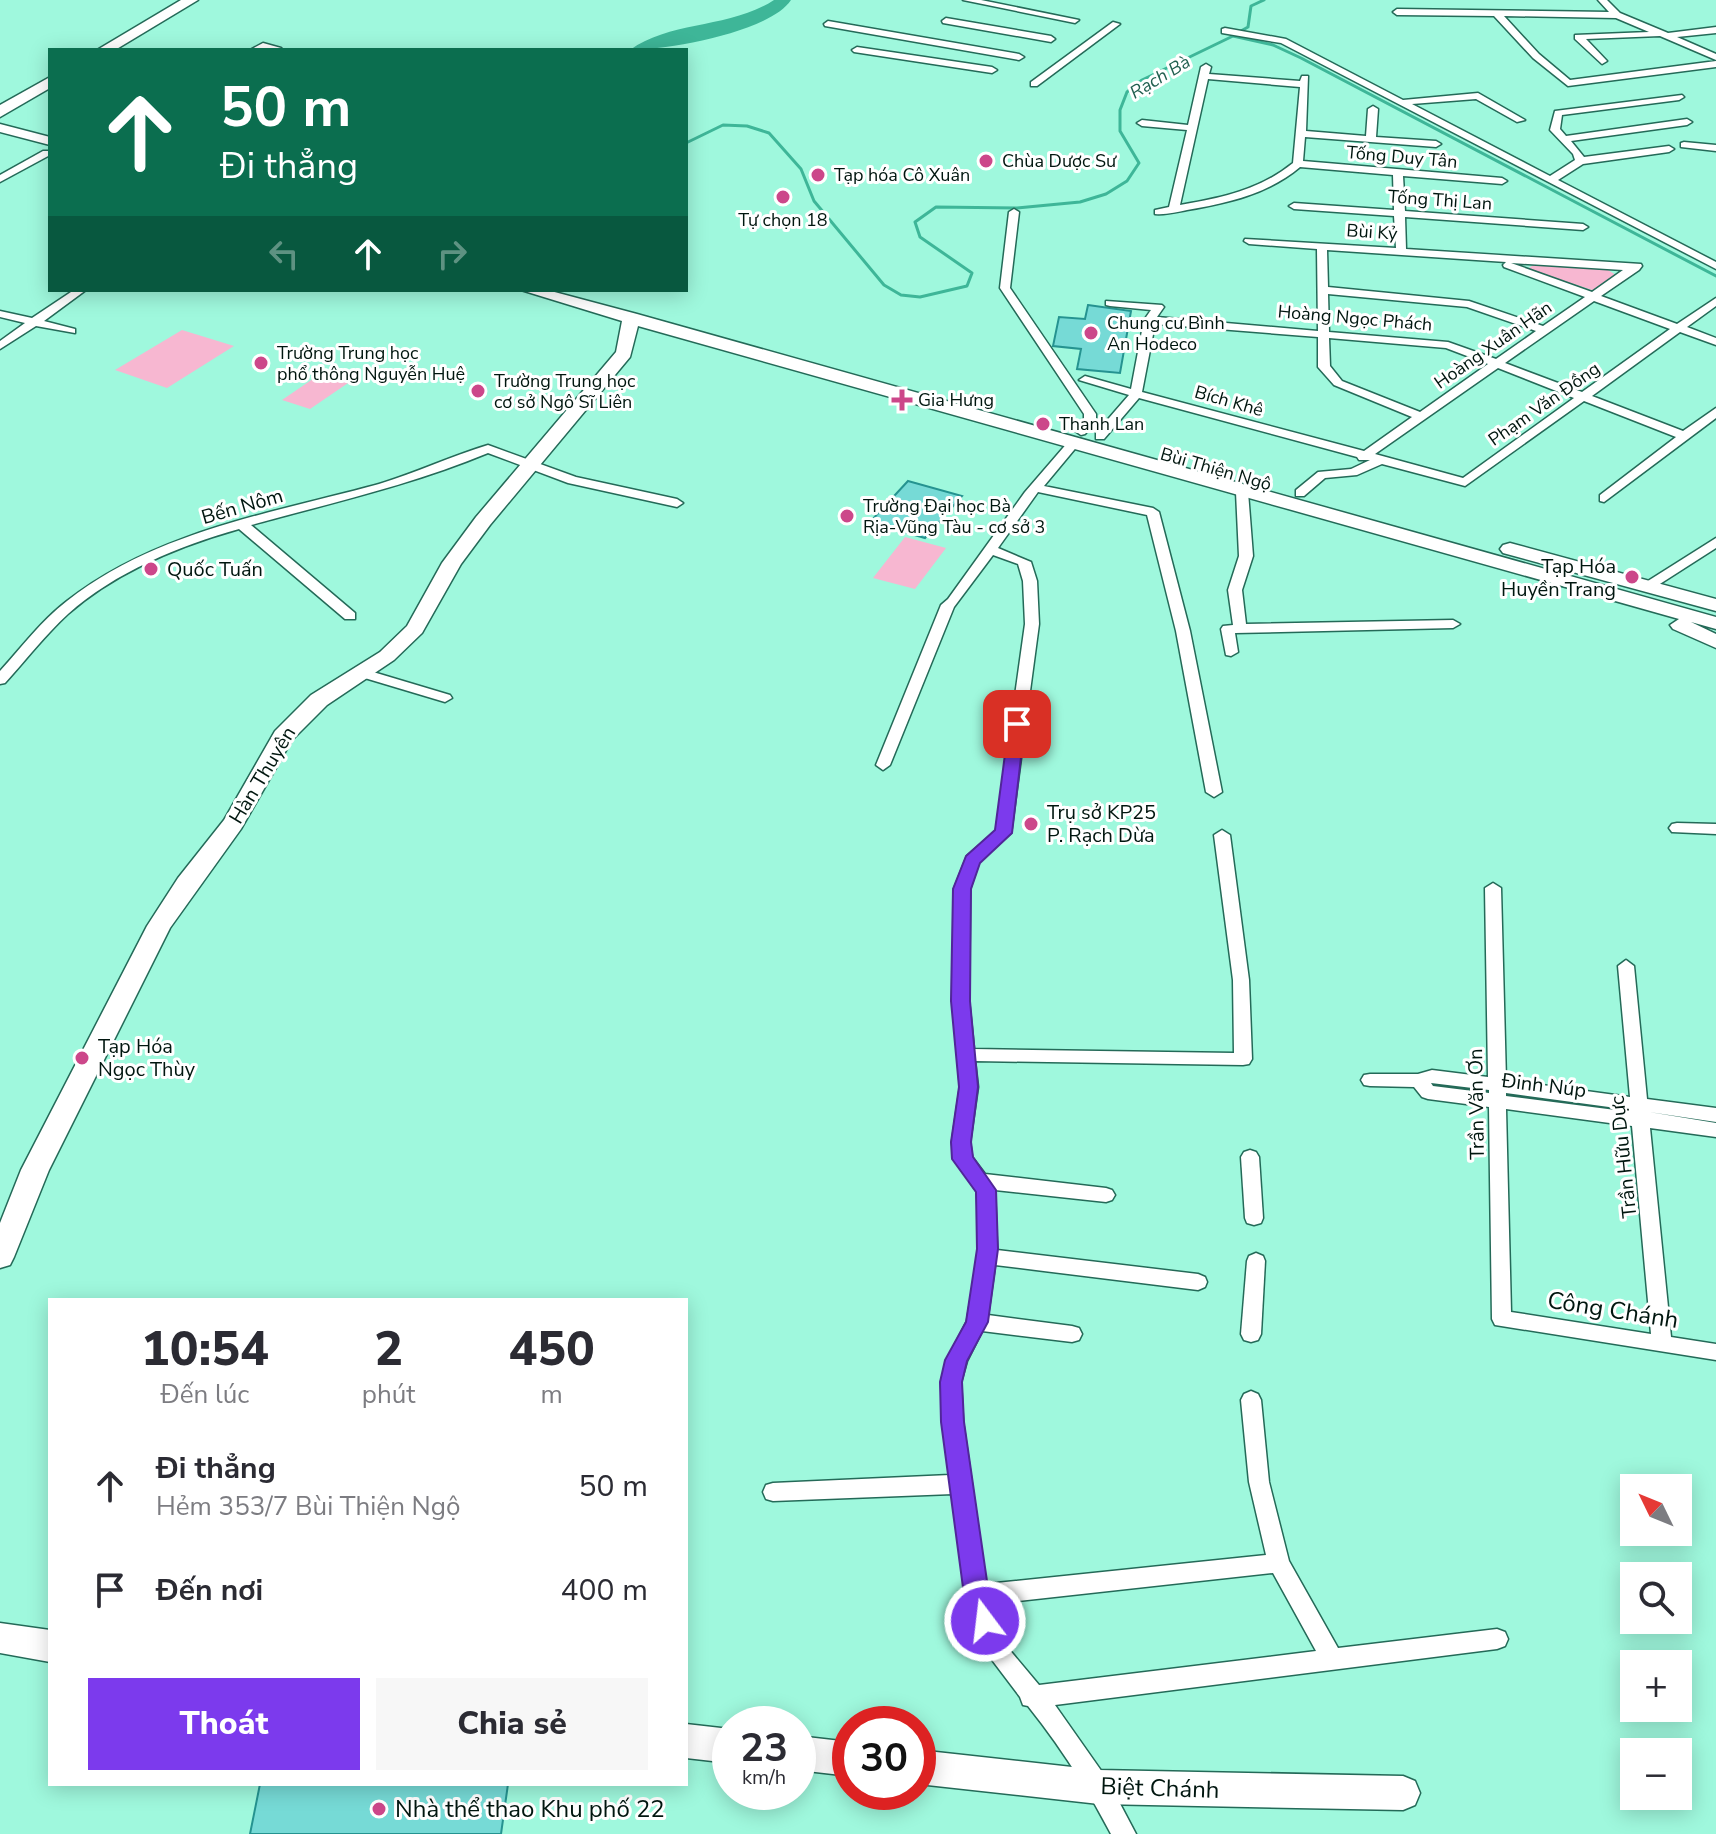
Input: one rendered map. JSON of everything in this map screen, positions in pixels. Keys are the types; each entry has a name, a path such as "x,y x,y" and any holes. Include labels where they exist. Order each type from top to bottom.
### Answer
{"main road":[{"path":"101,48 177,0"},
{"path":"101,48 191,0"},
{"path":"0,102 48,74"},
{"path":"0,112 48,83"},
{"path":"0,128 48,150"},
{"path":"0,143 48,150"},
{"name":"Bùi Thiện Ngộ","path":"536,292 631,318 686,328"},
{"name":"Bùi Thiện Ngộ","path":"585,292 686,328 1086,440 1300,493 1716,605"},
{"name":"Hàn Thuyên","path":"0,1257 35,1170 159,926 186,884 233,824 289,727 319,700 400,646 415,629 452,563 533,463 556,429 624,353 631,318"},
{"name":"Bùi Thiện Ngộ","path":"1086,440 1242,492 1716,623"},
{"name":"Bùi Thiện Ngộ","path":"1609,592 1716,642"},
{"path":"0,1638 48,1646"},
{"path":"688,1741 712,1744"},
{"name":"Biệt Chánh","path":"936,1769 1099,1787 1403,1793"}],"street":[{"path":"908,57 967,0 1075,20"},
{"path":"1453,0 1455,12"},
{"path":"1602,0 1617,15 1716,57"},
{"path":"1397,12 1617,15"},
{"path":"1496,13 1536,56 1568,83 1716,64"},
{"path":"946,21 1051,39"},
{"path":"828,24 1019,57"},
{"path":"1034,84 1116,24"},
{"path":"1602,61 1578,37 1716,30"},
{"path":"1225,31 1283,41 1716,266"},
{"path":"857,50 992,70"},
{"path":"1159,212 1211,204 1248,192 1290,172 1298,164 1304,81 1205,72 1174,209"},
{"path":"1404,102 1478,96 1520,120"},
{"path":"1580,161 1578,153 1555,130 1555,117 1564,111 1679,97"},
{"path":"1371,139 1373,109"},
{"path":"1564,139 1687,122"},
{"path":"1142,123 1191,128"},
{"path":"1300,134 1436,144"},
{"path":"1684,145 1716,148"},
{"path":"1550,180 1580,161 1669,149"},
{"path":"0,179 48,151"},
{"name":"Tống Duy Tân","path":"1298,164 1502,181"},
{"path":"1398,173 1401,252"},
{"name":"Tống Thị Lan","path":"1294,206 1583,227"},
{"path":"1014,212 1005,288 1090,414 1086,440"},
{"name":"Bùi Kỷ","path":"1249,241 1491,259 1639,265"},
{"path":"1322,246 1324,367 1328,376 1421,417"},
{"name":"Bùi Kỷ","path":"1491,259 1716,342"},
{"name":"Hoàng Xuân Hãn","path":"1363,457 1639,265"},
{"path":"1324,290 1469,304 1545,331"},
{"path":"0,346 78,292"},
{"name":"Phạm Văn Đồng","path":"1363,457 1465,482 1716,301"},
{"path":"883,765 941,617 1035,488 1136,394 1150,320 1158,307 1110,303"},
{"path":"0,314 71,331"},
{"name":"Hoàng Ngọc Phách","path":"1150,320 1433,342 1498,363 1685,436"},
{"name":"Bích Khê","path":"1085,380 1363,457"},
{"path":"1604,498 1716,412"},
{"name":"Bến Nôm","path":"0,680 52,620 101,583 146,559 243,525 438,471 488,449 533,463 572,480 677,503"},
{"path":"1300,493 1322,475 1353,472 1378,461"},
{"path":"1035,488 1153,512 1183,631 1214,792"},
{"path":"1240,629 1235,590 1246,556 1242,492"},
{"path":"243,525 350,616"},
{"path":"1647,586 1716,542"},
{"path":"990,549 1024,562 1030,581 1032,624 1003,833 972,860 962,889 961,1001 969,1087 963,1159 980,1181 987,1201 987,1256 977,1322 957,1360 951,1382 953,1422 977,1595 994,1648 1031,1697 1062,1731 1099,1787 1124,1834"},
{"path":"1231,652 1228,629 1453,624"},
{"path":"363,673 445,698"},
{"path":"1677,828 1716,829"},
{"path":"967,1055 1243,1059 1241,980 1222,835"},
{"name":"Trần Văn Ơn","path":"1493,888 1502,1319"},
{"name":"Trần Hữu Dực","path":"1626,966 1662,1344"},
{"name":"Đinh Núp","path":"1370,1080 1419,1081 1428,1092 1497,1092 1641,1112 1716,1130"},
{"name":"Đinh Núp","path":"1641,1112 1716,1115"},
{"path":"1250,1157 1254,1218"},
{"path":"980,1181 1106,1195"},
{"path":"987,1256 1198,1282"},
{"path":"1251,1334 1256,1261"},
{"name":"Công Chánh","path":"1502,1319 1716,1352"},
{"path":"977,1322 1072,1334"},
{"path":"1251,1400 1259,1482 1279,1563 1333,1661"},
{"path":"773,1492 963,1484"},
{"path":"977,1595 1279,1563"},
{"path":"1031,1697 1497,1639"}],"shaded area":[{"path":"774,0 791,0 780,11 741,30 692,43 633,48 664,34 757,9"},
{"path":"1535,264 1608,270 1616,275 1595,291 1527,269"},
{"path":"182,330 234,346 167,388 115,370"},
{"path":"323,372 351,381 310,409 282,400"},
{"path":"905,537 946,548 915,589 873,578"}],"building":[{"name":"Chung cư Bình An Hodeco","path":"1088,305 1131,311 1120,373 1077,369 1081,349 1053,346 1059,317 1085,319"},
{"path":"908,481 962,496 925,538 870,522"},
{"name":"Nhà thể thao Khu phố 22","path":"260,1786 508,1786 501,1834 250,1834"}],"waterway":[{"path":"1241,31 1248,27 1251,6 1264,0"},
{"name":"Rạch Bà","path":"688,142 723,125 747,126 769,133 801,169 814,201 884,285 901,295 920,297 967,286 972,273 920,237 915,222 936,207 1017,208 1080,202 1106,194 1127,181 1139,163 1120,131 1120,110 1127,92 1142,80 1233,36 1273,45 1301,58 1716,276"}],"place":[{"name":"Chùa Dược Sư","path":"986,161"},
{"name":"Tạp hóa Cô Xuân","path":"818,175"},
{"name":"Tự chọn 18","path":"783,197"},
{"name":"Chung cư Bình An Hodeco","path":"1091,333"},
{"name":"Trường Trung học phổ thông Nguyễn Huệ","path":"261,363"},
{"name":"Trường Trung học cơ sở Ngô Sĩ Liên","path":"478,391"},
{"name":"Gia Hưng","path":"902,400"},
{"name":"Thanh Lan","path":"1043,424"},
{"name":"Trường Đại học Bà Rịa-Vũng Tàu - cơ sở 3","path":"847,516"},
{"name":"Quốc Tuấn","path":"151,569"},
{"name":"Tạp Hóa Huyền Trang","path":"1632,577"},
{"name":"Trụ sở KP25 P. Rạch Dừa","path":"1031,824"},
{"name":"Tạp Hóa Ngọc Thùy","path":"82,1058"},
{"name":"Nhà thể thao Khu phố 22","path":"379,1809"}],"route":[{"path":"985,1621 977,1595 953,1422 951,1382 957,1360 977,1322 988,1249 986,1190 967,1167 961,1142 969,1087 961,1001 962,915 965,913 962,889 972,860 1003,833 1017,724"}]}
